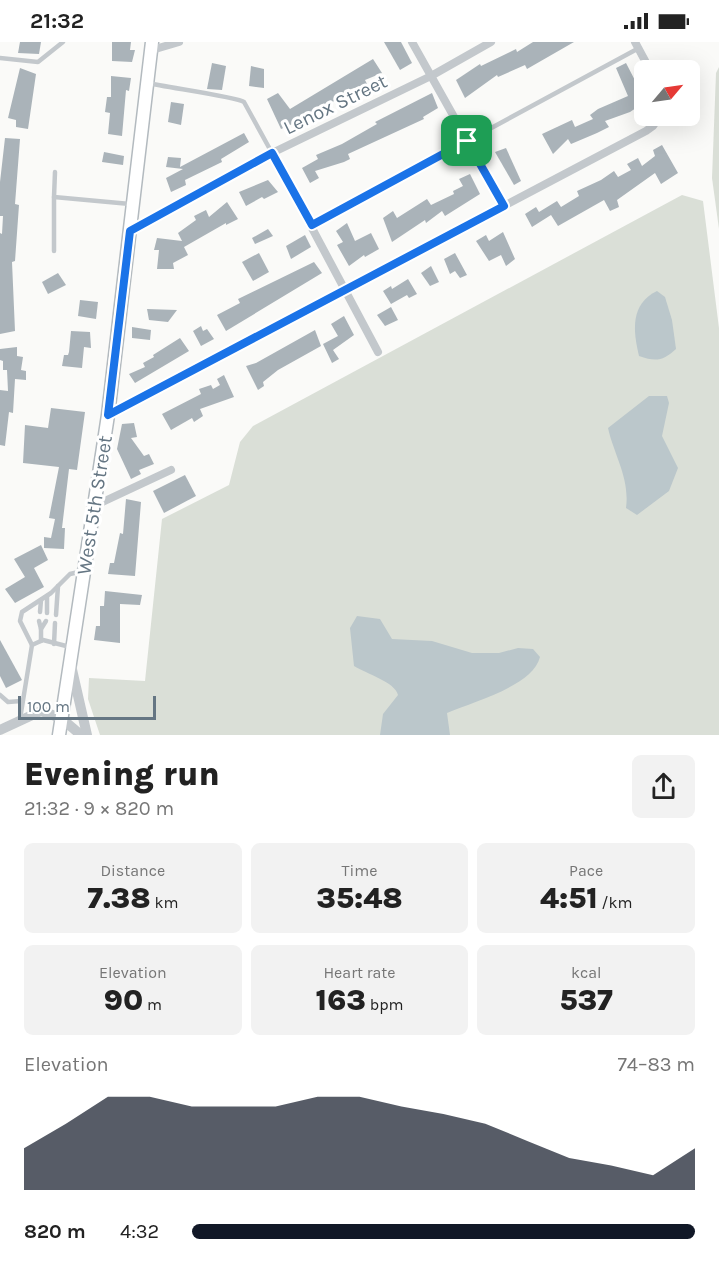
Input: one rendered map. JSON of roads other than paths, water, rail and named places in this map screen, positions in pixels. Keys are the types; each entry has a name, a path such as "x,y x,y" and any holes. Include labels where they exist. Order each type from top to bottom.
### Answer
{"main road":[{"name":"West 5th Street","path":"62,718 108,415 152,46"},
{"path":"59,735 62,718"}],"street":[{"path":"152,46 179,42"},
{"path":"412,42 504,206"},
{"name":"Lenox Street","path":"130,231 272,153 431,76 491,42"},
{"path":"637,45 645,60"},
{"path":"108,415 653,126"},
{"path":"272,153 378,352"},
{"path":"94,506 171,470"},
{"path":"71,653 77,702 87,735"},
{"path":"0,730 41,711 62,718 81,735"},
{"name":"West 5th Street","path":"62,718 68,735"}],"lane":[{"path":"0,58 38,62 63,42"},
{"path":"312,225 637,45"},
{"path":"148,83 204,95 239,98 244,102 272,153"},
{"path":"54,252 55,172"},
{"path":"54,197 133,205"},
{"path":"20,720 21,701 32,645 20,617 22,612 47,596 70,574 83,571"},
{"path":"56,615 58,586"},
{"path":"47,596 47,613"},
{"path":"40,612 41,600"},
{"path":"39,621 41,641"},
{"path":"41,630 46,621"},
{"path":"54,644 55,623"},
{"path":"32,645 41,641 54,644 71,653"},
{"path":"0,695 8,702 21,701"}]}
